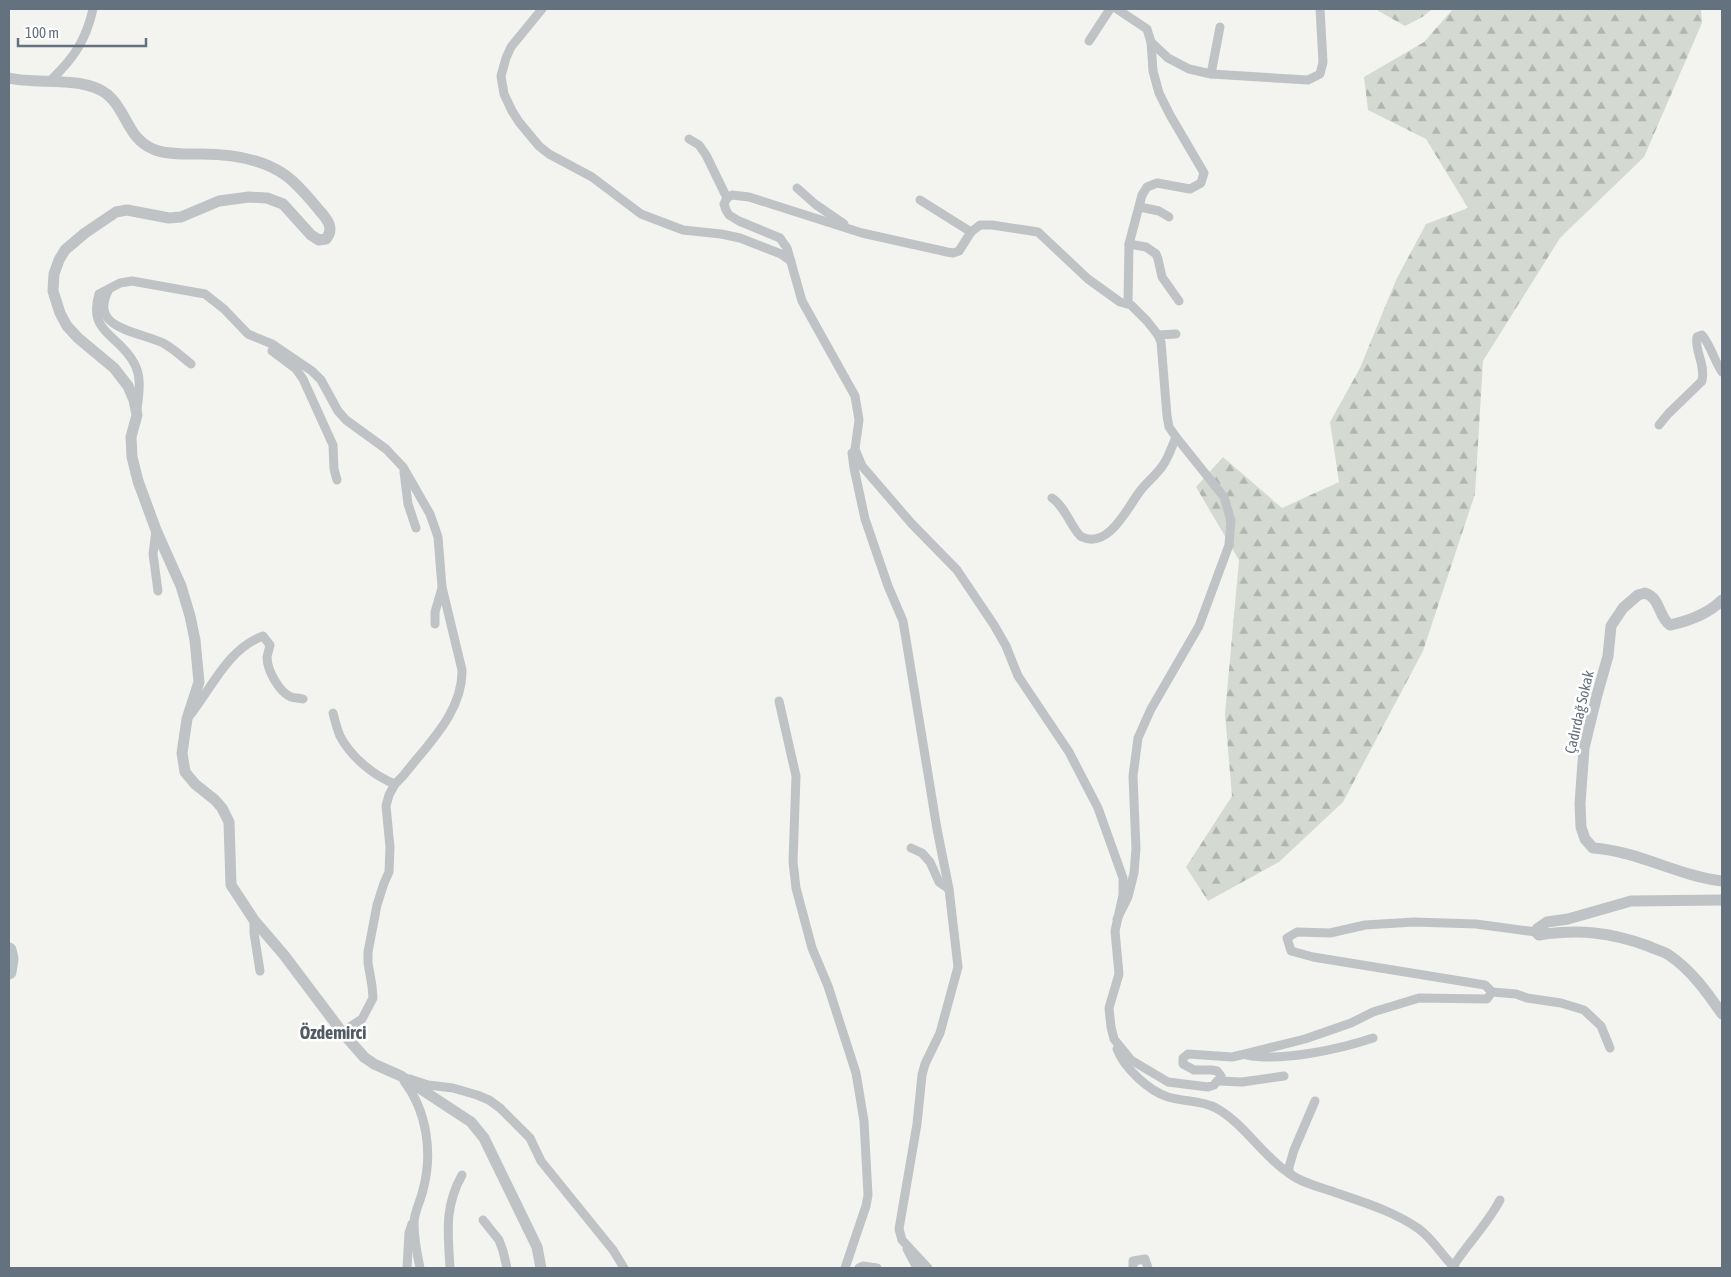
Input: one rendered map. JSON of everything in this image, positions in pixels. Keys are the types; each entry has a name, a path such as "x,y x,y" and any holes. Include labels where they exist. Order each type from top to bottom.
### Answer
{"street":[{"path":"51,80 68,64 81,45 90,24 93,9"},
{"path":"542,9 511,47 501,76 504,94 512,111 539,146 549,154 592,177 641,214 683,230 740,238 781,254 791,260"},
{"path":"1089,41 1110,9"},
{"path":"1117,9 1147,29 1152,42 1153,71 1159,93 1204,173 1201,184 1190,189 1157,183 1147,187 1142,195 1129,244 1128,303"},
{"path":"1152,42 1168,58 1189,69 1211,74 1308,80 1320,74 1323,62 1320,9"},
{"path":"1211,74 1220,27"},
{"path":"9,78 51,80 95,87 108,96 121,112 134,136 154,150 182,154 222,154 247,158 285,174 306,195 326,219 330,228 330,234 326,239 319,240 311,235 283,204 267,198 249,197 219,201 181,217 169,218 127,210 116,212 85,233 65,250 54,274 53,291 60,312 67,326 114,368 128,386 134,400 137,415"},
{"path":"689,139 699,145 706,155 727,198"},
{"path":"796,188 815,204 854,230"},
{"path":"917,1268 902,1240 899,1223 917,1124 922,1075 925,1064 940,1033 958,967 949,889 937,830 903,620 888,586 865,518 854,468 852,453 859,420 855,396 802,301 787,248 780,238 739,222 729,215 724,204 727,198 732,195 744,195 854,230 953,253 963,247 971,232 980,225 986,224 1038,232 1088,279 1120,302 1128,303 1147,321 1158,336 1162,348 1168,421 1176,437 1224,498 1231,521 1229,545 1199,626 1151,709 1138,738 1133,776 1136,848 1134,873 1128,896 1117,919"},
{"path":"920,200 971,232"},
{"path":"1140,207 1159,211 1169,217"},
{"path":"1129,244 1146,247 1156,254 1162,277 1179,301"},
{"path":"342,1032 362,1019 372,998 368,952 379,900 390,872 390,842 386,806 389,795 395,784 450,716 462,682 462,670 442,587 438,537 430,514 403,467 386,449 346,420 312,371 272,344 248,334 224,309 205,294 132,281 109,288 99,294 95,305 97,318 103,329 127,353 134,363 140,386 137,415 131,436 132,457 156,530 181,586 195,640 199,682 187,719 182,753 185,772 195,784 215,800 222,808 229,822 231,885 254,920 284,955 342,1032 364,1057 374,1064 401,1076 428,1085 453,1088 477,1095 500,1108 530,1138 541,1161 612,1250 624,1268"},
{"path":"109,288 104,299 104,311 109,321 130,332 168,346 191,364"},
{"path":"1158,336 1176,334"},
{"path":"1660,425 1668,414 1702,380 1697,337 1702,335 1707,341 1722,372"},
{"path":"259,339 296,369 303,379 333,445 334,469 337,480"},
{"path":"1052,498 1062,506 1077,533 1088,538 1100,537 1115,527 1144,486 1160,469 1168,457 1176,437"},
{"path":"855,442 862,466 912,524 957,570 989,617 1006,646 1018,676 1075,763 1098,808 1123,878 1123,895 1115,937 1119,974 1109,1008 1111,1027 1118,1052 1132,1073 1158,1093 1206,1104 1218,1109 1237,1124 1289,1174 1310,1184 1377,1207 1420,1230 1439,1249 1453,1268 1457,1259 1488,1221 1500,1200"},
{"path":"403,467 408,504 416,528"},
{"path":"156,530 153,554 158,591"},
{"path":"435,624 436,606 442,587"},
{"name":"Çadırdağ Sokak","path":"1722,600 1712,609 1686,622 1670,626 1665,622 1654,599 1645,593 1638,595 1619,614 1611,626 1608,656 1584,748 1580,804 1581,827 1584,839 1593,848 1618,851 1705,879 1722,882"},
{"path":"187,719 205,697 232,656 251,640 263,636 270,645 267,657 274,678 290,697 303,699"},
{"path":"779,701 796,776 792,862 798,900 812,948 828,986 856,1073 864,1121 868,1195 845,1268"},
{"path":"333,713 341,736 355,755 383,779 395,784"},
{"path":"911,848 922,852 939,882 949,889"},
{"path":"1536,932 1537,929 1548,922 1568,919 1631,901 1722,900"},
{"path":"254,920 254,933 260,970"},
{"path":"1610,1048 1601,1026 1584,1010 1561,1002 1492,992 1485,985 1313,957 1291,951 1287,938 1298,932 1330,933 1371,924 1414,922 1476,924 1536,932 1539,935 1574,931 1614,935 1667,953 1698,982 1722,1014"},
{"path":"1114,1039 1132,1060 1168,1082 1208,1086 1214,1085 1221,1076 1217,1072 1188,1068 1183,1064 1183,1058 1188,1054 1232,1057 1305,1038 1373,1012 1419,998 1488,999 1492,992"},
{"path":"1245,1054 1262,1057 1303,1054 1328,1050 1374,1038"},
{"path":"401,1076 415,1095 427,1141 428,1153 424,1188 409,1232 407,1268"},
{"path":"401,1076 471,1122 484,1138 537,1247 541,1268"},
{"path":"1219,1081 1242,1082 1284,1076"},
{"path":"1289,1174 1294,1150 1315,1101"},
{"path":"450,1268 447,1219 452,1196 462,1175"},
{"path":"483,1220 499,1240 507,1268"},
{"path":"414,1221 420,1268"},
{"path":"902,1240 928,1268"},
{"path":"1132,1268 1133,1261 1145,1259 1148,1268"},
{"path":"859,1268 863,1266 877,1268"}],"green space":[{"path":"1375,9 1432,9 1424,16 1405,26"},
{"path":"1453,9 1701,9 1702,23 1644,157 1560,238 1483,361 1475,494 1423,651 1343,802 1279,862 1208,901 1186,867 1232,796 1225,714 1239,560 1196,487 1223,457 1282,508 1339,482 1330,422 1360,368 1396,280 1426,224 1468,208 1426,139 1368,110 1364,77 1424,42"}],"waterway":[{"path":"9,950 11,959 9,972"}],"district":[{"name":"Özdemirci","path":"333,1032"}]}
